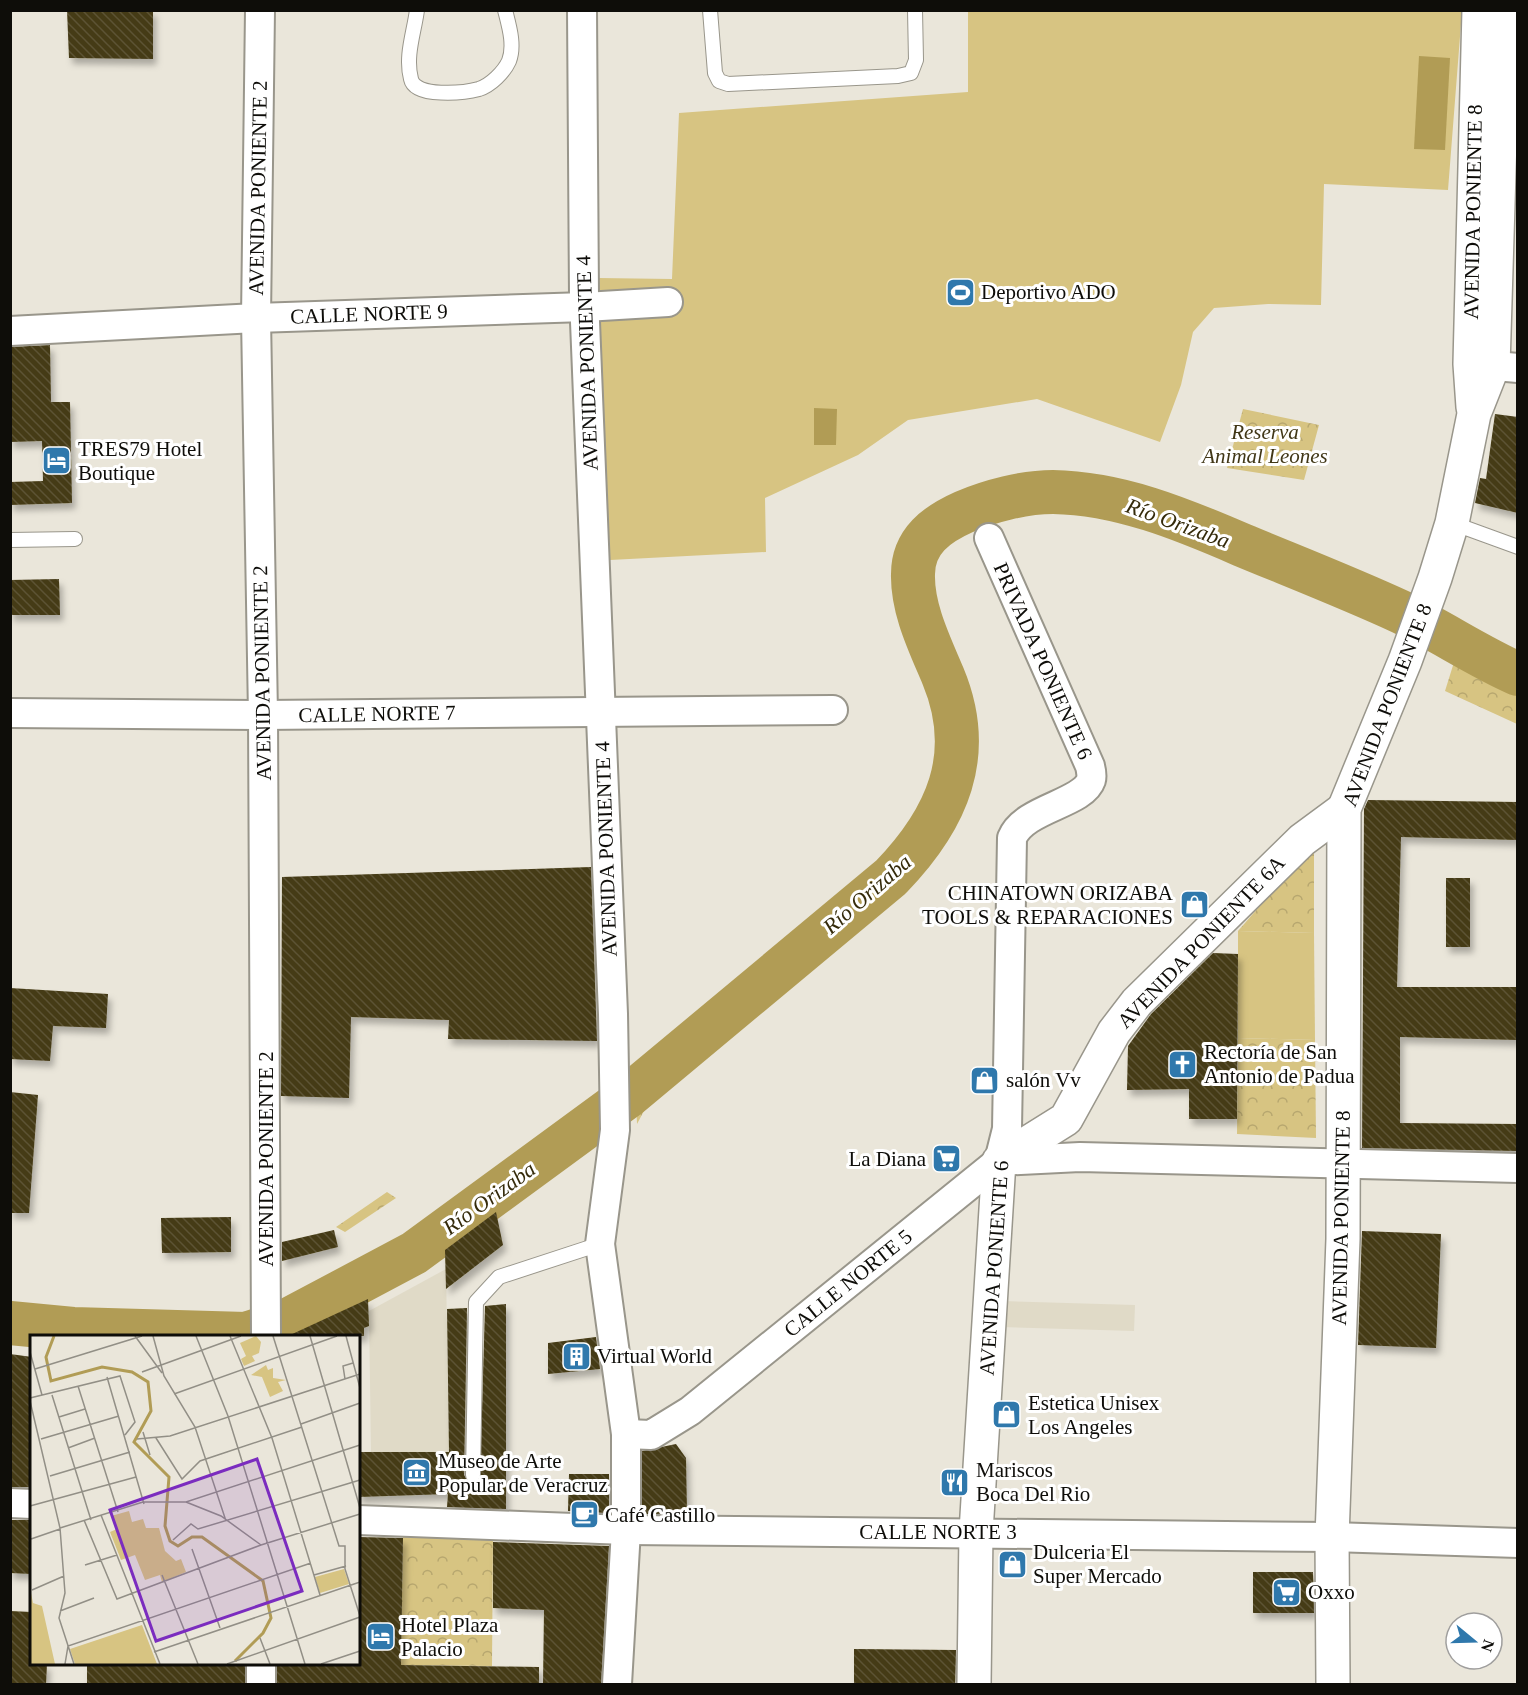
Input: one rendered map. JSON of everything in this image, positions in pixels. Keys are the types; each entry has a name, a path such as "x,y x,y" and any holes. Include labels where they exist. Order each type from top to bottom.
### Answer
{"street":[{"name":"AVENIDA PONIENTE 2","path":"260,10 256,318 263,715 266,1335"},
{"name":"AVENIDA PONIENTE 4","path":"582,10 585,308 613,1014 615,1130 600,1244 626,1434 626,1530 617,1684"},
{"name":"AVENIDA PONIENTE 8","path":"1479,10 1499,68"},
{"name":"AVENIDA PONIENTE 8","path":"1333,1684 1332,1537 1343,1239 1344,809 1405,661 1435,578 1452,523 1474,414 1493,366 1499,68 1504,10"},
{"name":"CALLE NORTE 9","path":"10,331 256,318 585,308 668,302"},
{"name":"PRIVADA PONIENTE 6","path":"989,538 1090,766 1091,780 1083,791 1026,821"},
{"name":"CALLE NORTE 7","path":"10,713 263,715 833,710"},
{"name":"AVENIDA PONIENTE 6A","path":"999,1161 1066,1119 1113,1032 1137,1002 1302,840 1344,809"},
{"name":"AVENIDA PONIENTE 6","path":"974,1684 976,1532 999,1161 1007,1129 1012,838 1016,828 1026,821"},
{"path":"1066,1119 1080,1157"},
{"path":"999,1161 1080,1157 1518,1168"},
{"name":"CALLE NORTE 5","path":"626,1434 651,1435 690,1411 999,1161"},
{"path":"10,1503 30,1504"},
{"name":"CALLE NORTE 3","path":"360,1520 626,1530 1332,1537 1518,1543"},
{"path":"261,1665 261,1684"}],"lane":[{"path":"417,10 410,45 411,81 417,89 428,93 480,89 498,77 509,60 512,41 505,10"},
{"path":"710,10 715,73 720,81 728,84 898,76 911,73 916,60 915,10"},
{"path":"1452,523 1518,547"},
{"path":"10,540 75,539"},
{"path":"473,1475 476,1302 499,1277 600,1244"}],"shaded area":[{"path":"1419,56 1450,58 1445,150 1414,149"},
{"path":"814,408 837,409 836,445 814,445"},
{"path":"446,1269 449,1452 371,1452 369,1311"},
{"path":"1001,1301 1135,1305 1134,1331 1000,1327"}],"green space":[{"name":"Deportivo ADO","path":"968,11 1462,11 1448,190 1324,184 1321,305 1268,304 1214,308 1193,332 1181,385 1160,442 1037,399 908,420 858,455 765,498 766,552 610,560 598,278 672,279 679,113 968,92"},
{"name":"Reserva Animal Leones","path":"1243,409 1319,425 1304,480 1227,468"},
{"path":"1478,657 1517,693 1517,724 1445,691 1455,659"},
{"path":"1314,844 1314,933 1238,931"},
{"path":"1238,931 1314,933 1315,1040 1238,1038"},
{"path":"1238,1038 1315,1040 1316,1138 1237,1134"},
{"path":"635,1077 644,1092 640,1094 641,1109 645,1109 637,1124"},
{"path":"387,1192 396,1198 345,1232 336,1227"},
{"path":"403,1533 493,1535 492,1666 401,1665"}],"building":[{"path":"67,10 153,10 153,59 69,58"},
{"path":"50,345 51,402 70,402 72,503 10,505 10,482 43,481 42,441 10,442 10,347"},
{"path":"1495,414 1518,417 1518,513 1475,503 1480,478 1486,479"},
{"path":"59,579 60,615 10,615 10,580"},
{"path":"1368,800 1518,802 1518,840 1401,837 1397,987 1518,987 1518,1040 1400,1037 1400,1123 1518,1124 1518,1151 1362,1148 1364,809"},
{"path":"591,867 597,1041 448,1039 449,1020 351,1017 349,1098 281,1096 282,877"},
{"path":"1446,878 1470,878 1470,947 1446,947"},
{"name":"Rectoría de San Antonio de Padua","path":"1213,953 1238,954 1237,1119 1189,1119 1189,1089 1127,1090 1128,1046 1151,1014"},
{"path":"10,988 108,994 106,1028 53,1026 50,1061 10,1059"},
{"path":"10,1092 38,1095 29,1213 10,1213"},
{"path":"496,1212 503,1245 446,1289 445,1250"},
{"path":"231,1217 231,1252 162,1253 161,1218"},
{"path":"334,1230 338,1247 282,1261 282,1242"},
{"path":"1362,1231 1441,1234 1436,1348 1358,1345"},
{"path":"368,1299 369,1326 364,1328 364,1336 290,1335"},
{"path":"506,1304 506,1509 447,1507 448,1494 360,1497 360,1452 449,1452 447,1309 467,1308 464,1475 469,1483 480,1480 485,1306"},
{"name":"Virtual World","path":"596,1337 600,1369 548,1374 548,1343"},
{"path":"10,1354 30,1357 30,1487 10,1487"},
{"path":"676,1444 686,1458 687,1514 642,1514 642,1451"},
{"path":"569,1474 609,1474 609,1513 568,1511"},
{"path":"10,1520 30,1520 30,1574 10,1573"},
{"path":"360,1537 403,1538 401,1665 539,1667 539,1684 277,1684 277,1665 360,1665"},
{"path":"493,1542 609,1546 601,1684 543,1684 544,1610 493,1608"},
{"name":"Oxxo","path":"1253,1572 1313,1572 1314,1613 1253,1613"},
{"path":"10,1611 30,1612 30,1665 47,1665 46,1684 10,1684"},
{"path":"854,1649 956,1650 955,1684 854,1684"},
{"path":"87,1665 245,1665 245,1684 87,1684"}],"waterway":[{"name":"Río Orizaba","path":"10,1323 73,1329 246,1334 286,1321 414,1253 627,1097 891,877 911,855 941,809 956,759 957,733 953,705 915,600 913,574 917,552 928,535 945,522 964,512 1007,498 1053,492 1102,497 1150,509 1381,603 1416,619 1518,674"}],"place":[{"name":"Deportivo ADO","path":"960,292"},
{"name":"TRES79 Hotel Boutique","path":"57,461"},
{"name":"CHINATOWN ORIZABA TOOLS & REPARACIONES","path":"1194,905"},
{"name":"Rectoría de San Antonio de Padua","path":"1183,1064"},
{"name":"salón Vv","path":"985,1080"},
{"name":"La Diana","path":"947,1159"},
{"name":"Virtual World","path":"576,1356"},
{"name":"Estetica Unisex Los Angeles","path":"1007,1415"},
{"name":"Museo de Arte Popular de Veracruz","path":"417,1473"},
{"name":"Mariscos Boca Del Rio","path":"955,1482"},
{"name":"Café Castillo","path":"584,1515"},
{"name":"Dulceria El Super Mercado","path":"1012,1564"},
{"name":"Oxxo","path":"1287,1592"},
{"name":"Hotel Plaza Palacio","path":"380,1637"}]}
